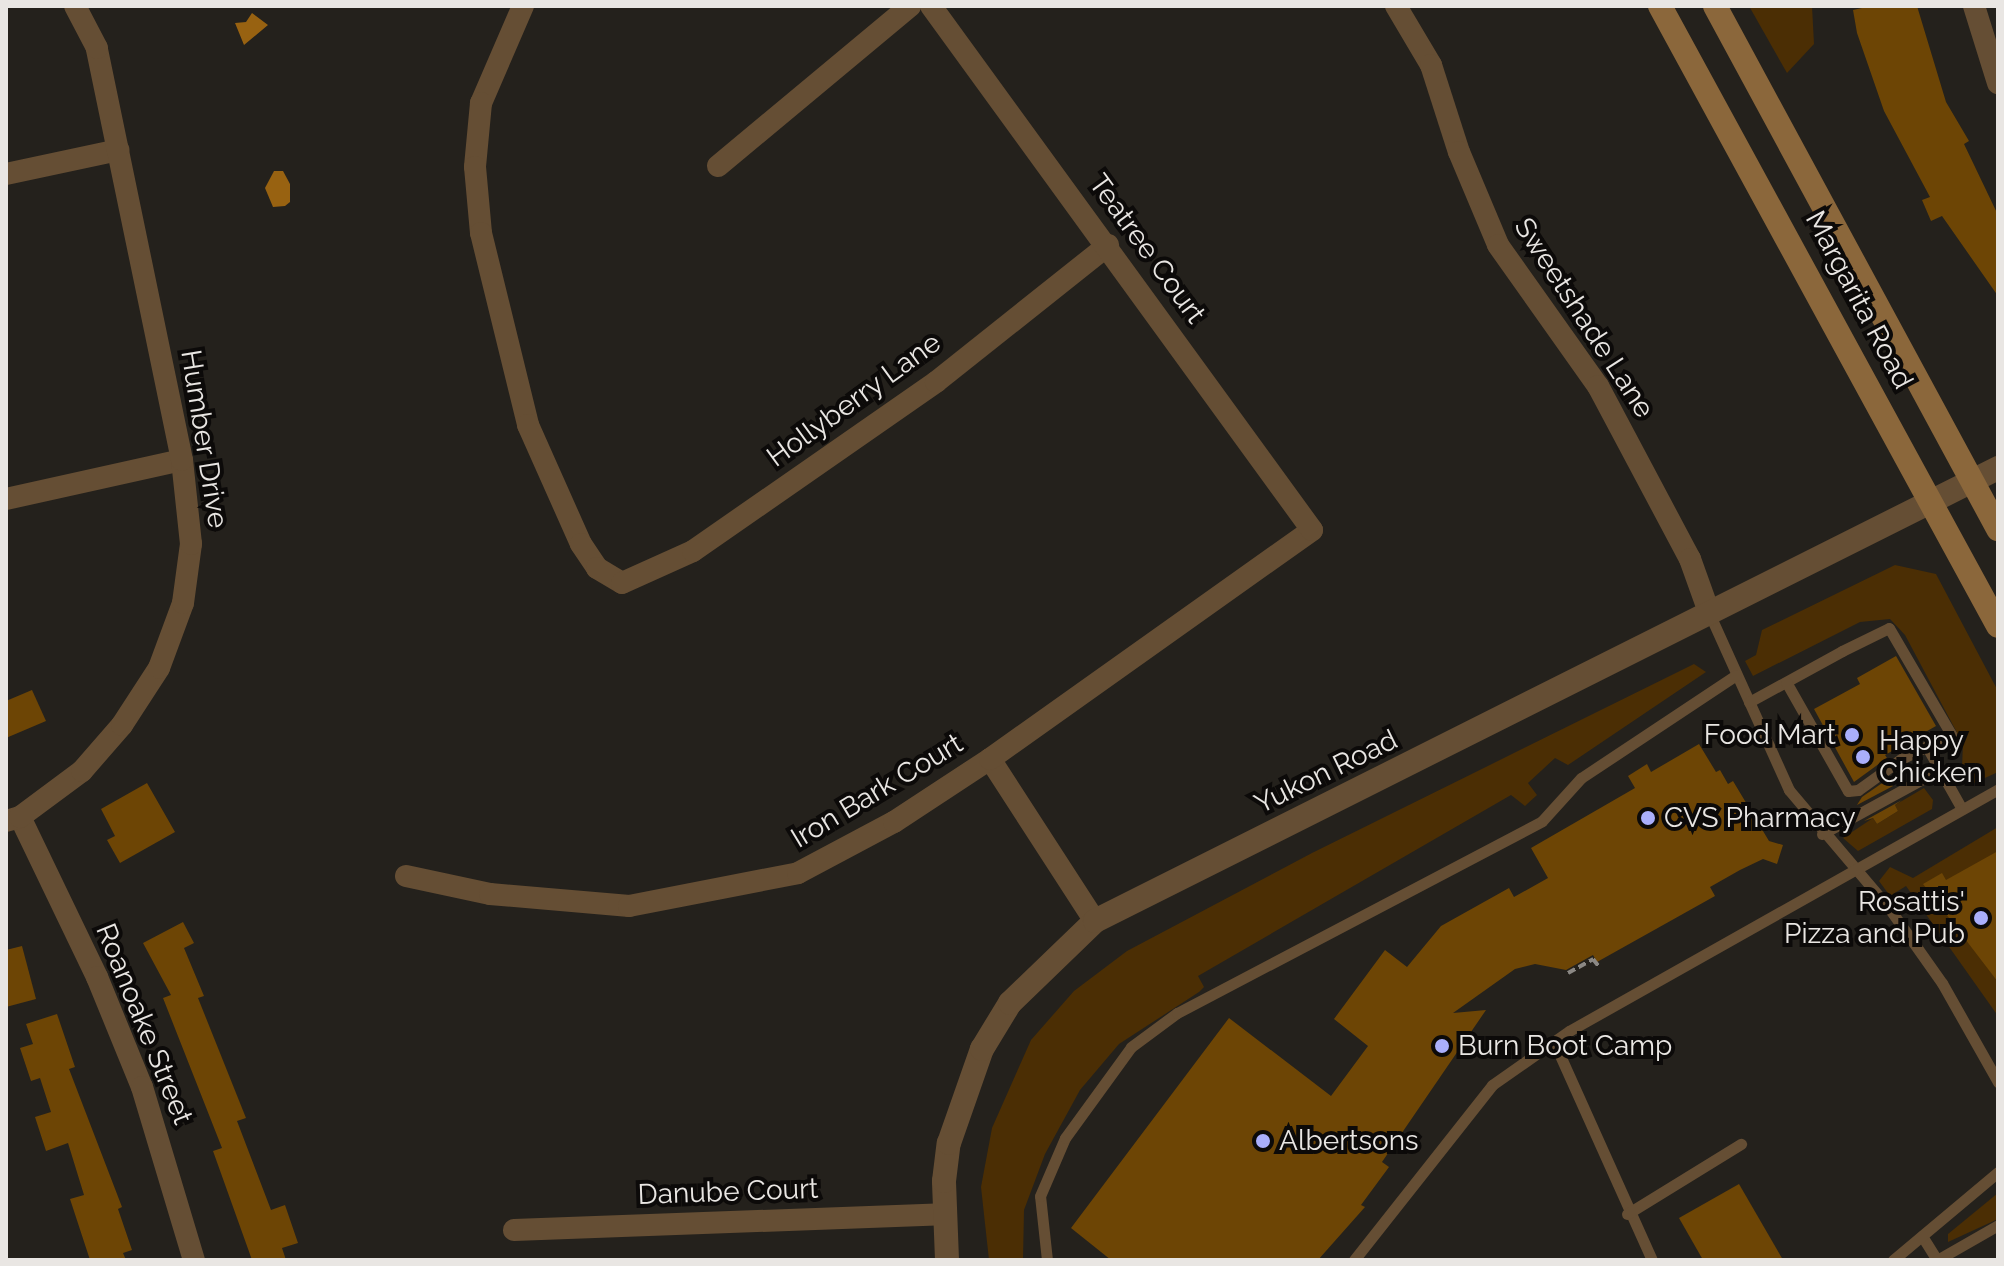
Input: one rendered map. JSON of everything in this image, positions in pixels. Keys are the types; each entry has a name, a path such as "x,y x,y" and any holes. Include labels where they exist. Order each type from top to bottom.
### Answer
{"main road":[{"name":"Margarita Road","path":"1660,6 1998,626"},
{"name":"Margarita Road","path":"1715,6 1998,529"}],"street":[{"name":"Humber Drive","path":"13,819 82,771 122,725 159,668 183,603 191,544 182,460 97,48 75,6"},
{"name":"Hollyberry Lane","path":"523,6 481,103 475,167 481,233 528,425 581,544 597,568 622,583 693,551 718,534 936,382 1108,245"},
{"path":"718,166 910,6"},
{"name":"Teatree Court","path":"931,6 1108,245 1312,530"},
{"name":"Sweetshade Lane","path":"1396,6 1431,65 1459,152 1498,245 1598,386 1690,559 1710,615"},
{"path":"1974,6 1998,83"},
{"path":"6,174 118,150"},
{"path":"6,499 182,460"},
{"name":"Yukon Road","path":"947,1260 943,1214 949,1143 982,1049 1010,1003 1095,921 1998,468"},
{"name":"Iron Bark Court","path":"406,876 550,902 629,906 698,896 798,873 894,822 990,759 1312,530"},
{"path":"990,759 1095,921"},
{"name":"Roanoake Street","path":"13,819 97,977 142,1087 194,1260"},
{"name":"Danube Court","path":"514,1230 943,1214"}],"lane":[{"path":"1710,615 1789,790 1942,983 1998,1082"},
{"path":"1749,702 1786,682 1889,628 1951,734 1901,759 1858,790 1848,791 1786,682"},
{"path":"1047,1260 1040,1196 1065,1138 1131,1047 1177,1013 1542,821 1581,778 1736,675"},
{"path":"1927,747 1962,809"},
{"path":"1822,834 1939,770"},
{"path":"1354,1260 1492,1085 1554,1042 1998,789"},
{"path":"1554,1042 1627,1214 1652,1260"},
{"path":"1627,1214 1741,1144"},
{"path":"1893,1260 1998,1172"},
{"path":"1922,1236 1937,1260 1998,1225"}],"path":[{"path":"1568,973 1593,959 1600,968"}],"shaded area":[{"path":"1749,6 1812,6 1814,44 1787,73"},
{"path":"252,13 268,25 244,45 235,23 246,22"},
{"path":"274,171 283,171 290,184 290,202 285,206 273,207 265,188"},
{"path":"1895,565 1936,574 1998,691 1998,772 1974,783 1962,767 1963,744 1905,635 1890,619 1860,622 1753,676 1745,661 1756,655 1762,630"},
{"path":"1694,664 1706,672 1568,765 1555,758 1528,783 1537,795 1525,806 1511,795 1198,976 1204,987 1199,992 1119,1044 1080,1090 1045,1154 1024,1210 1023,1260 989,1260 981,1187 992,1128 1031,1040 1074,991 1127,951 1312,853"},
{"path":"1924,788 1933,800 1932,809 1858,851 1843,838 1873,818 1877,824 1898,811 1895,805"},
{"path":"1998,827 1998,1016 1906,886 1890,896 1879,881 1890,867 1913,878"},
{"path":"1998,1193 1998,1219 1948,1242 1948,1234"}],"building":[{"path":"1871,6 1917,6 1946,102 1969,141 1964,144 1998,215 1998,296 1942,216 1931,221 1922,200 1930,197 1884,111 1857,33 1853,10"},
{"path":"1896,656 1936,726 1885,755 1887,758 1854,782 1814,709 1860,684 1857,678"},
{"path":"32,690 46,721 6,738 6,701"},
{"path":"1699,744 1716,772 1720,770 1728,784 1733,781 1769,841 1783,845 1777,864 1763,859 1740,870 1710,887 1715,896 1597,962 1593,955 1566,970 1535,964 1515,969 1453,1013 1486,1010 1382,1162 1389,1167 1361,1205 1365,1207 1318,1260 1111,1260 1071,1228 1229,1018 1331,1096 1368,1046 1334,1019 1385,950 1407,967 1441,926 1509,888 1514,897 1548,878 1531,848 1635,788 1628,776 1647,764 1651,772"},
{"path":"1888,779 1893,786 1857,805 1862,797"},
{"path":"147,783 175,832 120,863 107,840 115,836 101,809"},
{"path":"1902,800 1895,805 1898,811 1877,824 1873,818 1864,821"},
{"name":"Rosattis' Pizza and Pub","path":"1998,851 1998,982 1923,884 1942,873 1946,880"},
{"path":"183,922 194,943 184,948 204,996 198,998 246,1118 237,1121 271,1210 285,1205 298,1243 282,1248 286,1260 252,1260 213,1151 222,1148 163,998 171,995 143,943"},
{"path":"22,946 36,999 6,1007 6,950"},
{"path":"57,1014 75,1067 69,1069 122,1207 118,1209 132,1250 123,1253 126,1260 90,1260 70,1199 84,1195 68,1143 46,1151 35,1117 51,1112 40,1078 31,1081 20,1048 33,1044 26,1024"},
{"path":"1739,1184 1783,1260 1703,1260 1679,1218"}],"place":[{"name":"Food Mart","path":"1852,735"},
{"name":"Happy Chicken","path":"1863,757"},
{"name":"CVS Pharmacy","path":"1648,818"},
{"name":"Rosattis' Pizza and Pub","path":"1981,918"},
{"name":"Burn Boot Camp","path":"1442,1046"},
{"name":"Albertsons","path":"1263,1141"}]}
